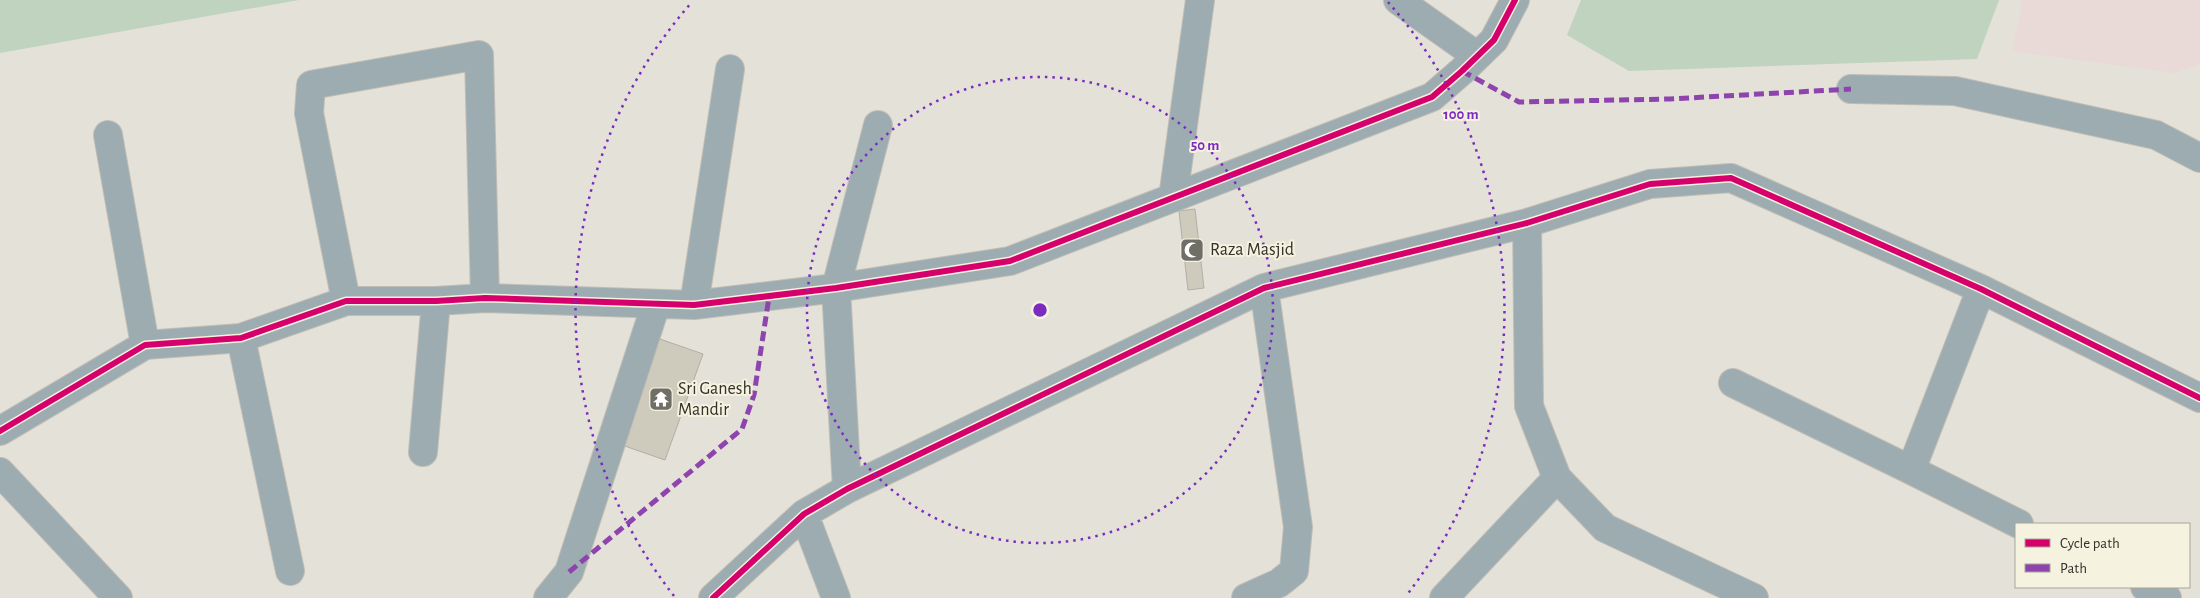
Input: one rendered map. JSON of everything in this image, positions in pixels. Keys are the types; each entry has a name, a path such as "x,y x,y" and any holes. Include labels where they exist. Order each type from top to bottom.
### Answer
{"street":[{"path":"1173,198 1200,0"},
{"path":"1398,0 1477,56"},
{"path":"0,431 145,345 241,338 346,301 436,301 485,298 694,305 836,288 1010,261 1432,97 1494,40 1515,0"},
{"path":"346,301 310,113 311,85 479,55 485,298"},
{"path":"694,305 730,69"},
{"path":"1851,89 1954,91 2156,135 2200,158"},
{"path":"847,488 836,288 878,125"},
{"path":"108,134 145,345"},
{"path":"713,598 804,514 847,488 1264,288 1526,224 1650,184 1731,178 1981,289 2200,398"},
{"path":"1526,224 1529,406 1557,478 1605,528 1754,598"},
{"path":"1246,598 1279,583 1294,571 1298,527 1264,288"},
{"path":"1911,470 1981,289"},
{"path":"423,452 436,301"},
{"path":"548,598 570,572 656,304"},
{"path":"241,338 290,571"},
{"path":"1733,383 2017,523"},
{"path":"0,472 118,598"},
{"path":"1444,598 1557,478"},
{"path":"804,514 836,598"},
{"path":"2147,588 2167,598"}],"shaded area":[{"path":"2023,0 2200,0 2200,64 2175,73 2012,51"}],"green space":[{"path":"0,0 299,0 0,53"},
{"path":"1581,0 1999,0 1977,59 1629,71 1567,35"}],"building":[{"name":"Raza Masjid","path":"1195,209 1204,288 1188,290 1179,211"},
{"name":"Sri Ganesh Mandir","path":"657,338 703,354 665,460 619,444"}],"marked path":[{"path":"1462,71 1519,102 1670,99 1851,89"},
{"path":"569,572 742,429 754,395 769,297"}],"cycle path":[{"path":"0,431 145,345 241,338 346,301 436,301 485,298 694,305 836,288 1010,261 1432,97 1494,40 1515,0"},
{"path":"713,598 804,514 847,489 1264,288 1527,223 1650,184 1731,178 1981,289 2200,398"}],"place":[{"name":"Raza Masjid","path":"1192,250"},
{"name":"Sri Ganesh Mandir","path":"661,399"}]}
